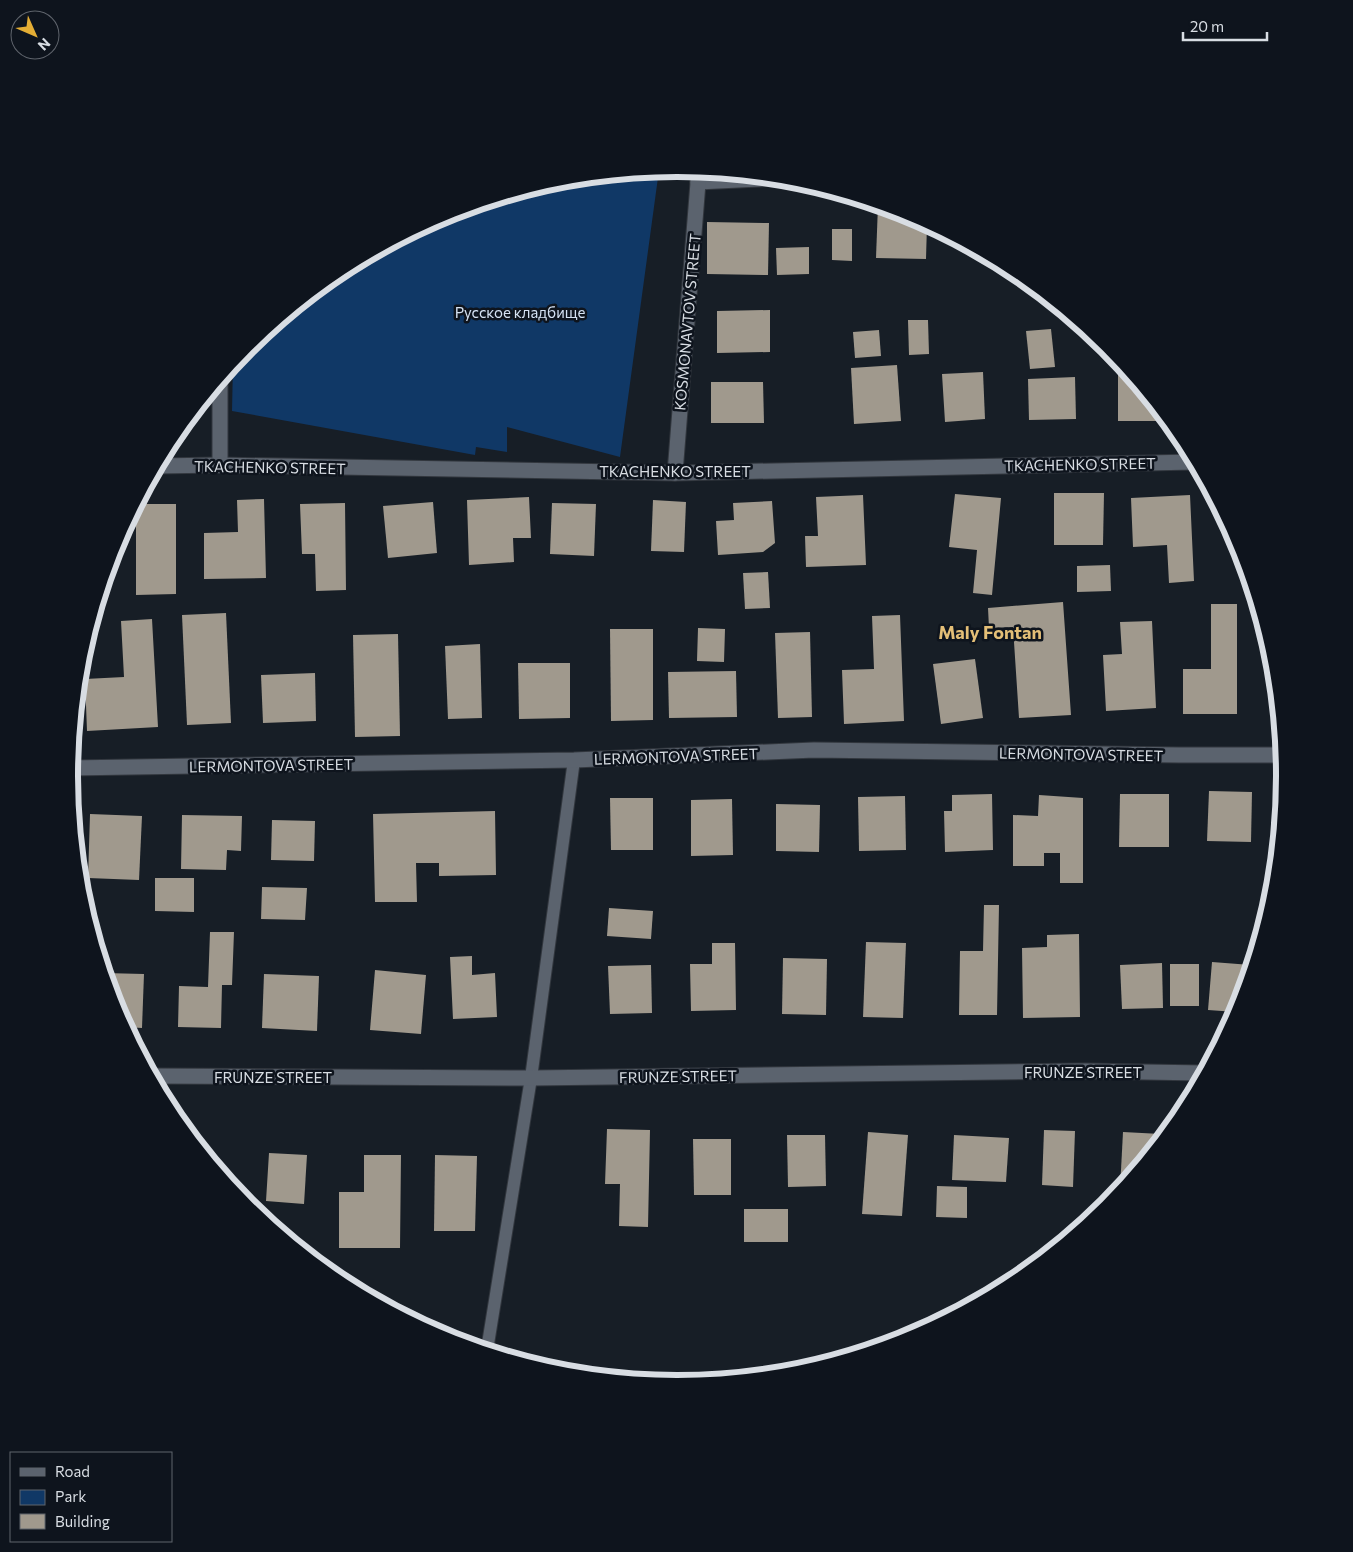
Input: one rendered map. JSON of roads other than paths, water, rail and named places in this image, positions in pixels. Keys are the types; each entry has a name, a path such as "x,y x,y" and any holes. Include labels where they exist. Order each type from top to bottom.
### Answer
{"street":[{"name":"KOSMONAVTOV STREET","path":"675,473 698,178"},
{"path":"220,388 220,465"},
{"name":"TKACHENKO STREET","path":"164,466 220,465 675,473 1187,462"},
{"name":"LERMONTOVA STREET","path":"78,768 574,760 814,750 1275,755"},
{"name":"FRUNZE STREET","path":"159,1076 531,1078 1085,1071 1197,1072"}],"lane":[{"path":"488,1344 531,1078 574,760"}],"district":[{"name":"Maly Fontan","path":"990,632"}],"park label":[{"name":"Русское кладбище","path":"520,312"}]}
